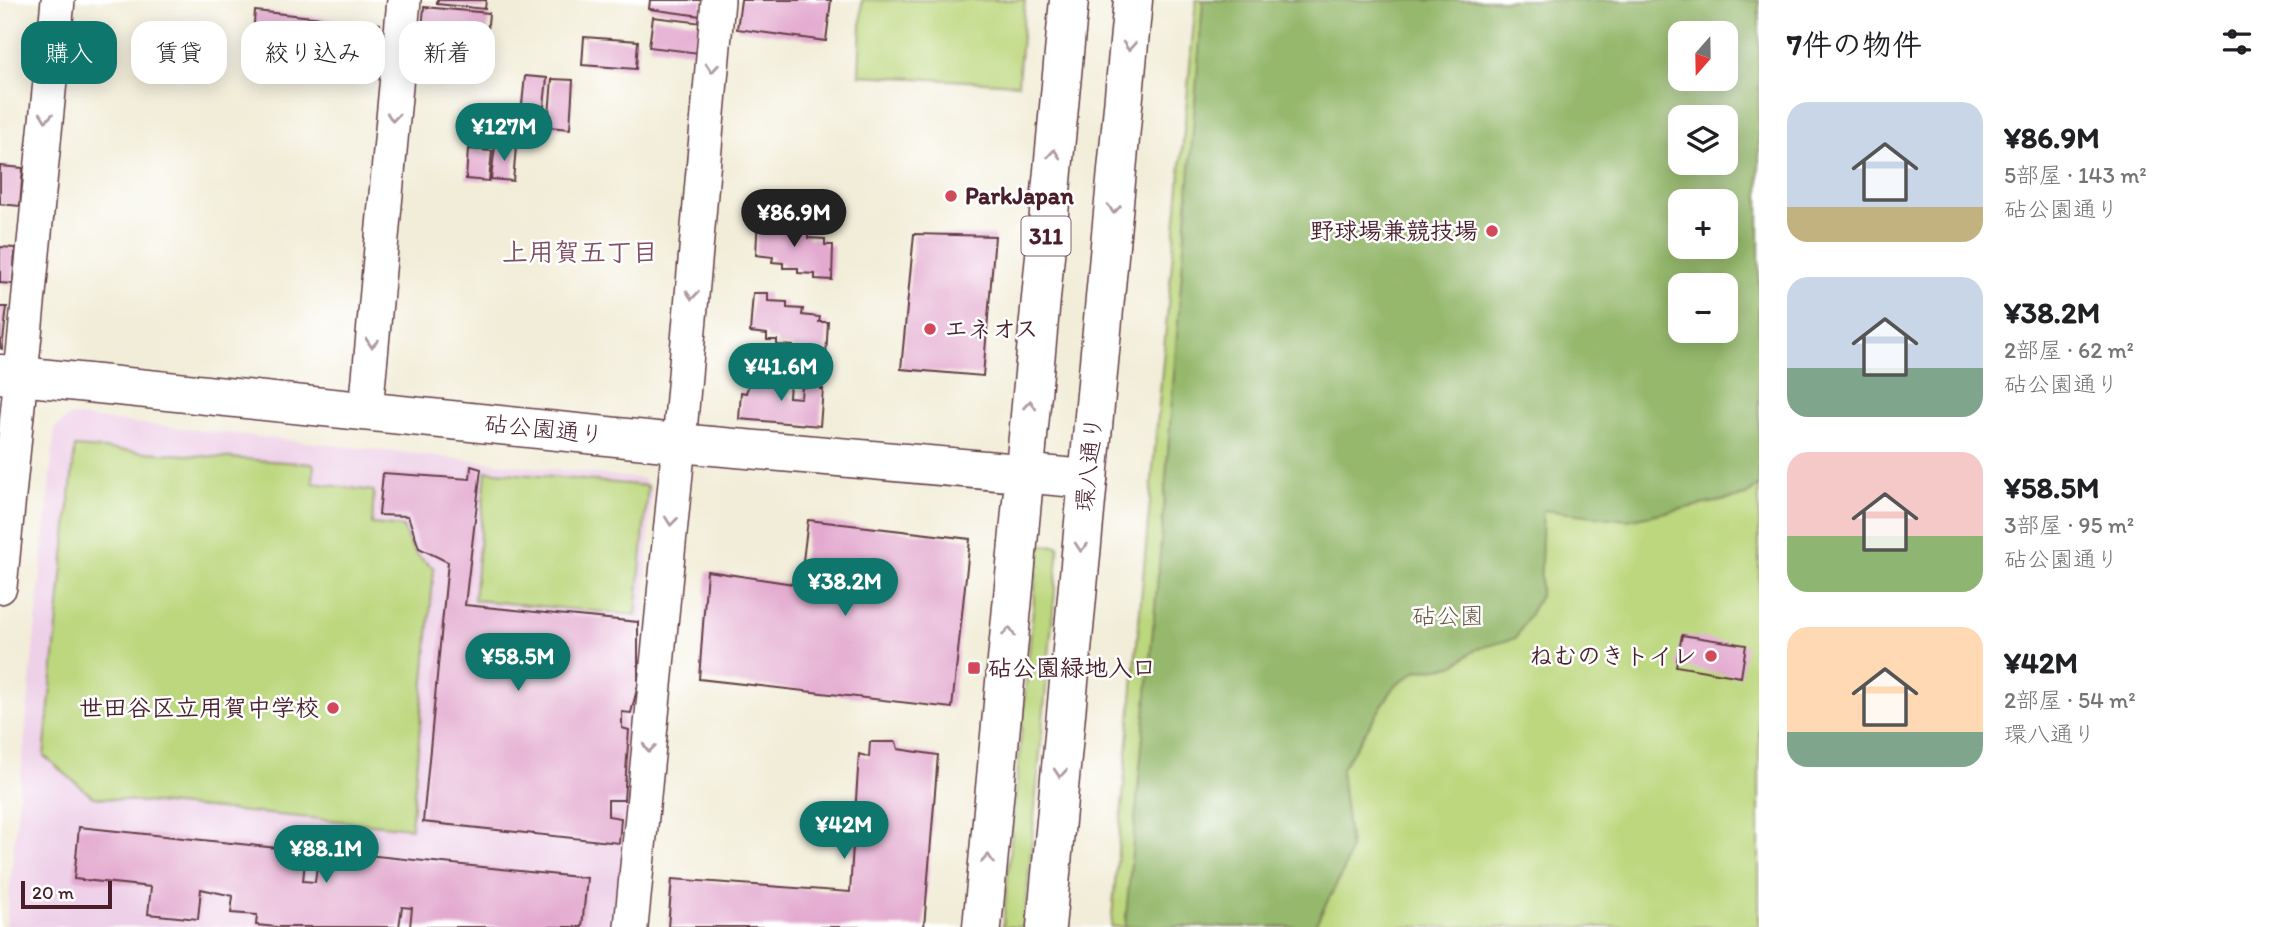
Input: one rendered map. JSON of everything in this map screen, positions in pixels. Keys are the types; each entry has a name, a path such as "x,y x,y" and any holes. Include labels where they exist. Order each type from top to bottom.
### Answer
{"main road":[{"name":"311","path":"982,927 1069,0"},
{"name":"環八通り","path":"1046,927 1133,0"},
{"name":"砧公園通り","path":"10,375 679,443 1088,479"}],"street":[{"path":"0,587 10,375 58,0"},
{"path":"366,410 404,0"},
{"path":"631,927 679,443 718,0"}],"shaded area":[{"name":"世田谷区立用賀中学校","path":"70,416 643,479 652,489 624,927 6,927 55,428"}],"green space":[{"path":"862,0 1025,0 1018,84 859,75"},
{"name":"砧公園","path":"1196,0 1759,0 1759,927 1111,927"},
{"name":"砧公園","path":"1203,0 1759,0 1759,485 1746,496 1627,520 1543,510 1540,596 1516,638 1477,649 1453,666 1416,671 1394,687 1341,770 1350,848 1344,870 1314,927 1125,927 1160,554"},
{"path":"75,447 314,464 313,483 374,491 372,524 403,527 414,551 434,568 411,828 93,797 44,756"},
{"path":"486,471 648,486 636,615 474,600"},
{"path":"1039,545 1059,546 1024,927 1003,927"}],"building":[{"path":"437,0 486,0 485,9 437,4"},
{"path":"650,0 703,0 701,16 649,9"},
{"path":"741,0 831,0 826,41 737,29"},
{"path":"424,7 489,13 488,21 423,21"},
{"path":"255,11 351,21 254,21"},
{"path":"653,17 703,23 699,53 649,47"},
{"path":"584,37 638,41 636,69 582,65"},
{"path":"525,76 547,78 542,125 520,123"},
{"path":"552,79 573,80 570,129 548,127"},
{"path":"495,146 516,147 513,181 491,179"},
{"path":"468,149 492,151 489,181 466,179"},
{"path":"0,166 23,168 20,206 0,204"},
{"path":"758,215 774,216 773,223 793,225 793,231 808,232 808,238 825,239 825,245 833,245 832,280 815,279 815,274 798,273 798,268 783,268 783,263 772,262 773,257 756,255"},
{"path":"914,234 995,236 983,376 901,369"},
{"path":"0,247 15,248 13,284 0,283"},
{"path":"753,293 768,293 768,301 787,302 787,308 803,309 802,315 820,317 819,322 828,322 826,357 810,357 810,351 792,350 793,346 777,345 777,340 767,340 767,334 750,332"},
{"path":"0,307 7,307 2,349 0,348"},
{"path":"751,378 763,379 763,383 771,383 772,379 785,380 785,384 790,384 789,397 801,398 802,386 806,387 807,381 820,382 820,389 823,389 820,426 739,419 741,392 746,393"},
{"path":"471,466 481,469 465,605 638,622 638,685 631,713 622,712 622,728 629,730 624,800 608,800 608,816 621,818 619,843 423,822 448,562 419,548 408,516 379,515 383,473 470,479"},
{"path":"808,520 970,539 952,708 699,679 707,571 800,585"},
{"name":"ねむのきトイレ","path":"1682,635 1746,645 1741,677 1676,666"},
{"path":"870,742 896,742 898,749 938,755 924,927 668,927 672,879 850,892 859,754 869,757"},
{"path":"79,827 306,851 303,881 315,882 319,850 587,878 582,927 410,927 412,908 402,907 399,927 256,925 257,915 231,913 233,896 201,889 198,919 148,914 151,887 74,879"}],"place":[{"name":"ParkJapan","path":"951,196"},
{"name":"野球場兼競技場","path":"1492,231"},
{"name":"エネオス","path":"930,329"},
{"name":"ねむのきトイレ","path":"1711,656"},
{"name":"砧公園緑地入口","path":"974,668"},
{"name":"世田谷区立用賀中学校","path":"333,708"}],"district":[{"name":"上用賀五丁目","path":"580,252"}]}
